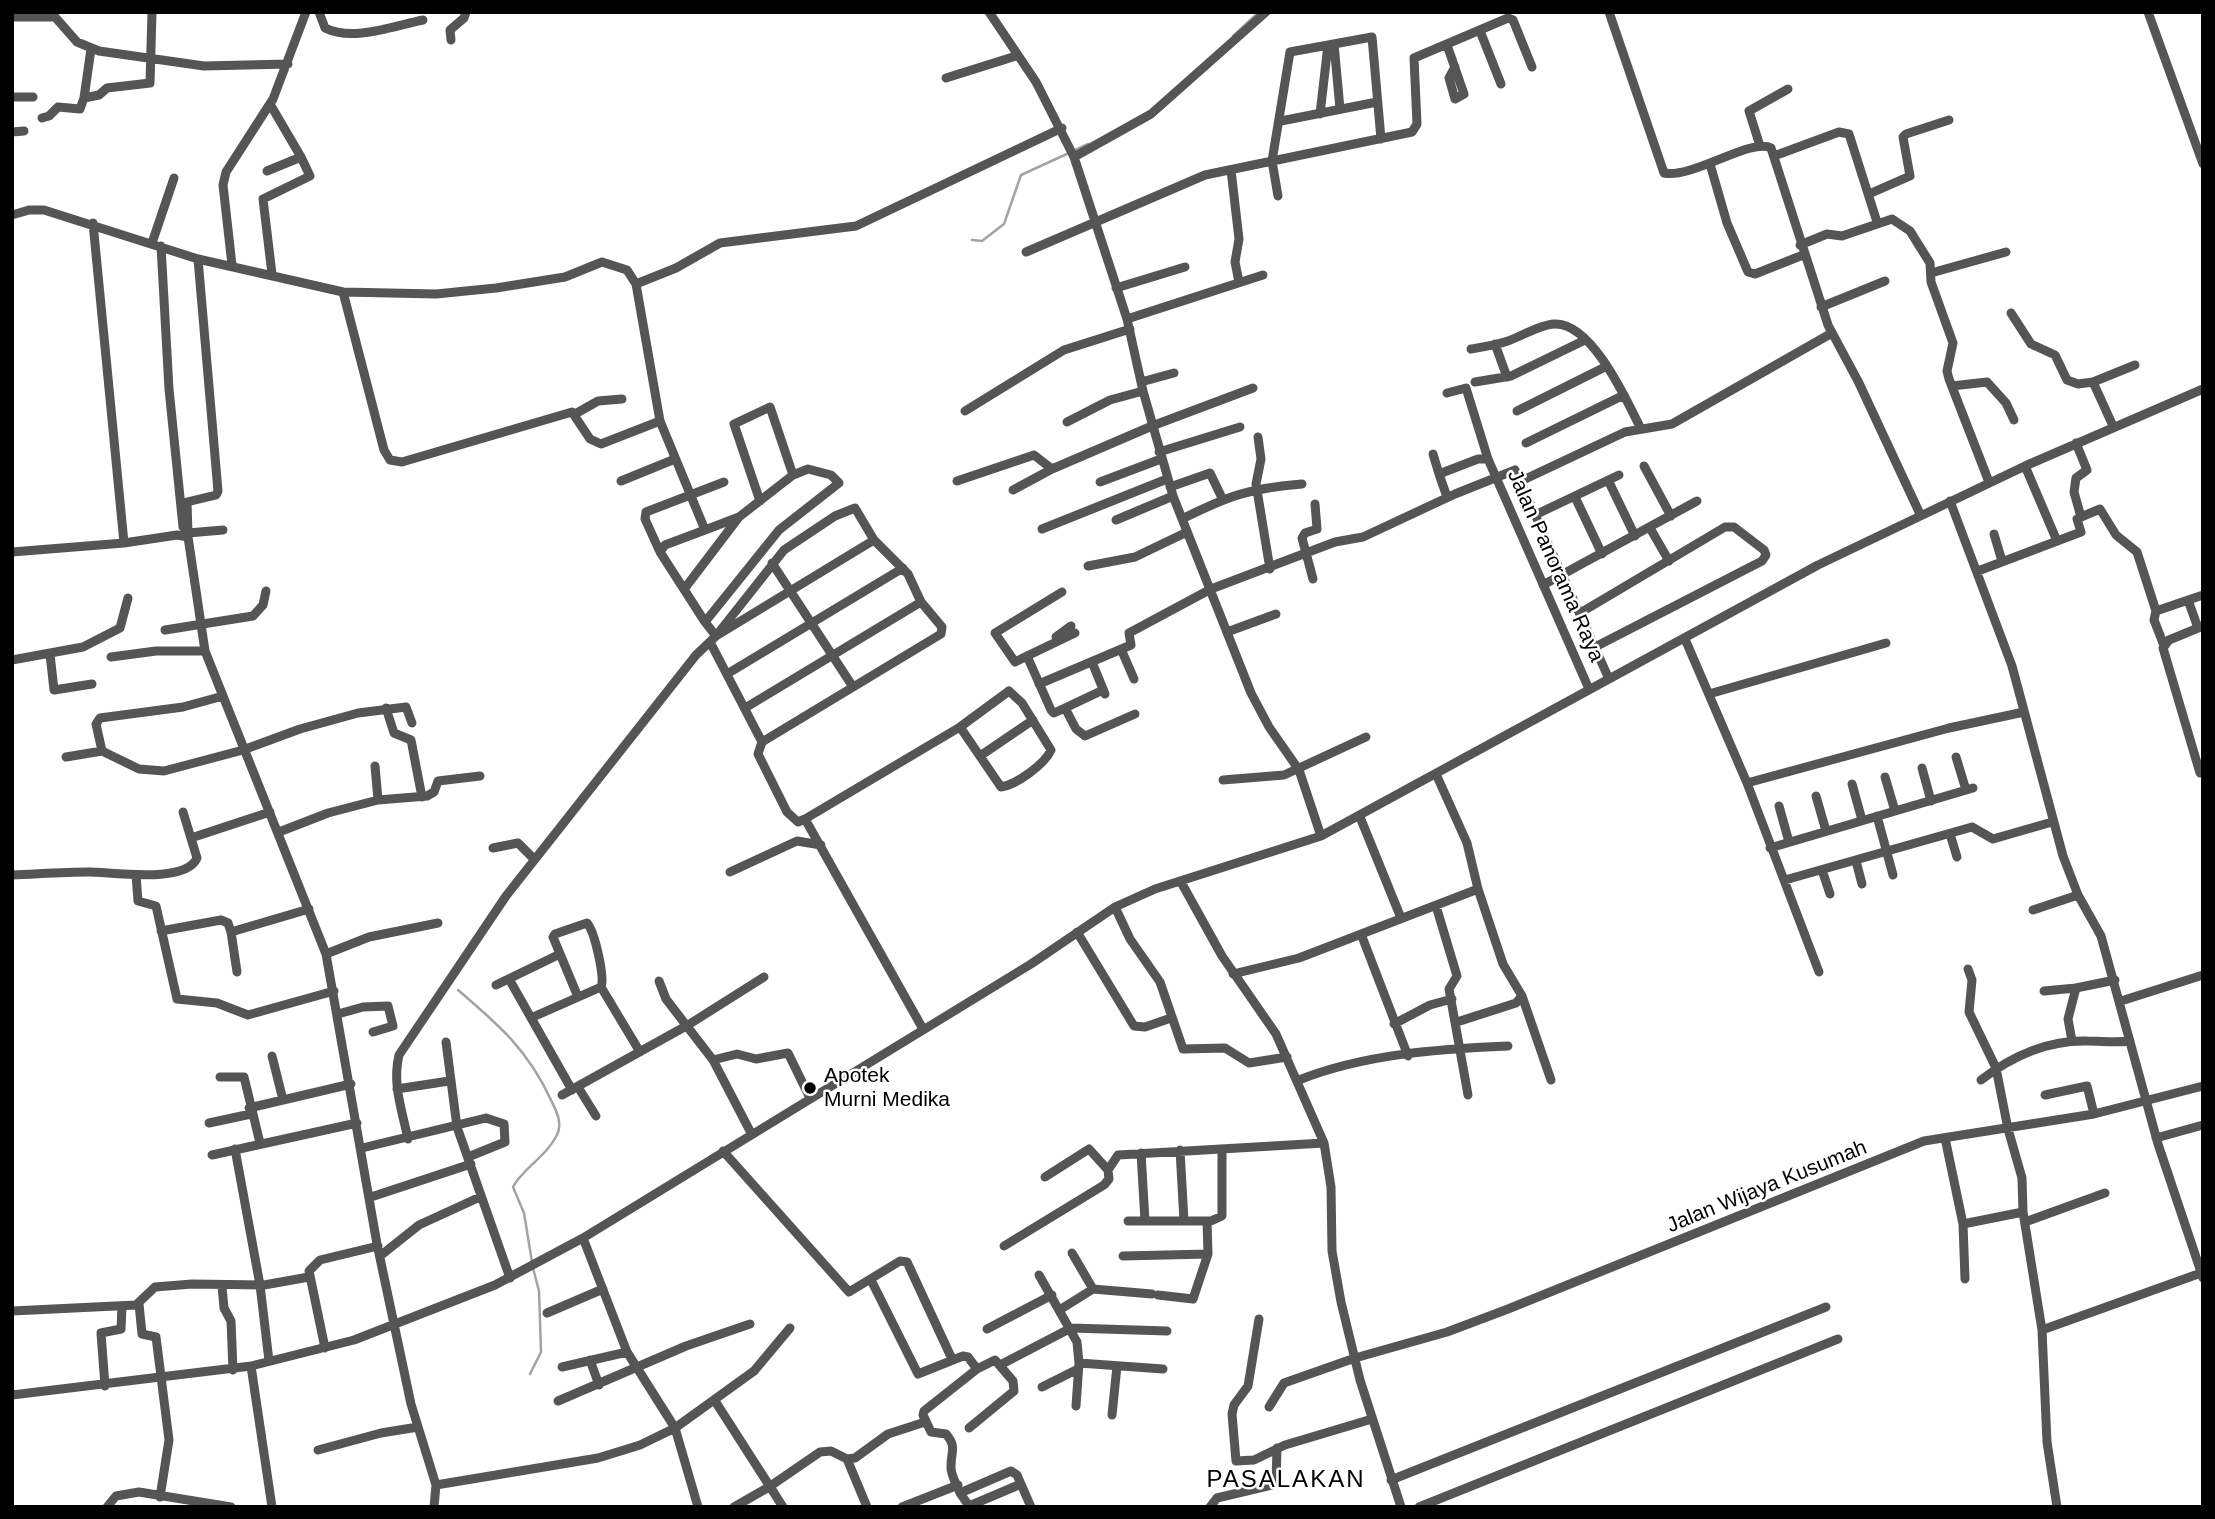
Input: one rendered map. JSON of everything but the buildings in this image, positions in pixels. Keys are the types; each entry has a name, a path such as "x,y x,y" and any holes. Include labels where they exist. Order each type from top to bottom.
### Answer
{"street":[{"path":"84,98 99,95 107,88 149,83 152,12"},
{"path":"232,265 223,185 230,167 270,104 288,64 306,12"},
{"path":"318,12 325,28 335,33 360,32 423,20"},
{"path":"451,40 450,30 464,18 466,12"},
{"path":"989,12 1036,82 1072,152 1130,329 1142,387 1170,488 1251,693 1269,727 1299,770 1321,836"},
{"path":"1072,152 1161,107 1266,12"},
{"path":"1609,12 1661,167 1670,174 1767,145 1774,156 1821,307 1920,514"},
{"path":"2148,12 2203,164"},
{"path":"12,17 55,17 77,41 91,49 204,66 288,64"},
{"path":"1026,252 1205,175 1381,138 1416,128 1414,58 1511,18 1532,67"},
{"path":"1480,31 1501,84"},
{"path":"1278,196 1272,161 1281,121 1290,52 1373,38 1381,138"},
{"path":"1447,45 1455,67"},
{"path":"1331,47 1340,109"},
{"path":"1320,114 1331,47"},
{"path":"42,118 49,116 58,107 80,109 91,49"},
{"path":"946,78 1016,55"},
{"path":"1760,146 1749,111 1788,89"},
{"path":"12,97 33,97"},
{"path":"1281,121 1377,102"},
{"path":"270,104 310,178 262,199 272,274"},
{"path":"1869,194 1910,176 1903,137 1906,134 1949,120"},
{"path":"636,284 676,268 708,247 750,238 856,226 1062,128"},
{"path":"12,132 24,131"},
{"path":"1774,156 1844,132 1853,140 1877,222"},
{"path":"267,171 301,157"},
{"path":"1710,164 1727,223 1750,274 1803,255"},
{"path":"1231,170 1239,239 1235,262 1239,282"},
{"path":"174,178 156,245 186,535 205,650 326,954 379,1251 418,1427 436,1485 434,1507"},
{"path":"12,215 29,210 44,210 93,223 198,259 343,292 436,294 484,289 565,277 602,262 627,270 636,284 660,421 705,530"},
{"path":"1800,245 1827,234 1842,236 1877,222 1892,219 1900,222 1930,263 1931,282 1953,343 1948,371 1952,386 1989,482"},
{"path":"93,223 124,543"},
{"path":"1931,273 2006,252"},
{"path":"186,535 187,502 216,495 218,491 198,259"},
{"path":"1116,288 1185,267"},
{"path":"1127,319 1263,275"},
{"path":"1821,307 1885,281"},
{"path":"343,292 384,450 390,460 402,461 567,413 575,414 598,401 622,399"},
{"path":"2011,313 2031,344 2055,355 2067,380 2078,384 2093,382 2135,365"},
{"path":"1471,349 1495,344 1552,324 1564,326 1585,340 1607,366 1641,429"},
{"path":"965,411 1064,350 1130,329"},
{"path":"1521,481 1625,432 1672,424 1832,333"},
{"path":"1475,382 1507,377 1585,340"},
{"path":"1495,344 1507,377"},
{"path":"1517,411 1607,366"},
{"path":"1067,422 1174,373"},
{"path":"1952,386 1987,382 2006,403 2014,420"},
{"path":"2093,382 2113,426"},
{"path":"1013,490 1052,469 1152,426 1253,388"},
{"name":"Jalan Panorama Raya","path":"1447,393 1466,388 1487,458 1589,690"},
{"path":"12,1395 105,1386 251,1366 325,1348 397,1325 510,1278 583,1238 1031,964 1115,907 1155,889 1321,836 1818,565 1989,482 2203,389"},
{"path":"1526,443 1624,395"},
{"path":"760,501 734,424 770,407 793,475"},
{"path":"575,414 590,439 601,444 660,421"},
{"path":"1100,482 1160,455 1240,428"},
{"path":"1258,437 1261,459 1256,487 1270,569"},
{"path":"2076,443 2087,468 2076,478 2074,485 2081,517"},
{"path":"1433,454 1447,497"},
{"path":"957,481 1034,455 1052,469"},
{"path":"1439,474 1487,458"},
{"path":"621,481 675,459"},
{"path":"1644,466 1671,516"},
{"path":"2025,466 2057,541"},
{"path":"685,588 739,517 793,475 808,469 831,475 839,482 779,530 712,633"},
{"path":"1040,684 1131,645 1129,634 1136,629 1211,589 1270,569 1335,542 1363,537 1447,497 1515,470 1609,679"},
{"path":"1042,529 1210,474 1222,498"},
{"path":"1537,514 1619,475"},
{"path":"1608,480 1635,536"},
{"path":"724,482 644,514 660,552 712,633 727,674 762,742"},
{"path":"1182,519 1222,498 1256,487 1302,484"},
{"path":"1116,520 1170,488"},
{"path":"1575,497 1602,554"},
{"path":"1544,585 1696,500"},
{"path":"1950,501 1978,571 2024,712 2052,822 2078,895 2101,936 2157,1138 2202,1275 2042,1330"},
{"path":"1313,579 1302,538 1305,533 1317,529 1315,504"},
{"path":"408,1139 395,1071 399,1055 417,1026 531,856 712,633 772,563 795,541 851,508 858,510 874,540 903,568 921,602 942,627 942,634 762,742 758,754 787,812 798,822 805,819 960,727 1009,691 1014,692 1033,720 1050,747 1049,754 1011,784 1002,787 960,727"},
{"path":"1978,571 2081,532 2077,519 2100,509 2116,535 2135,549 2156,611 2154,620 2164,643 2200,773"},
{"path":"660,552 665,545 739,517"},
{"path":"1580,613 1730,526 1766,555 1762,561 1595,647"},
{"path":"1650,528 1669,561"},
{"path":"12,552 124,543 223,530"},
{"path":"1088,566 1135,557 1187,532"},
{"path":"1994,534 2002,561"},
{"path":"712,633 874,540"},
{"path":"772,563 792,589 853,687"},
{"path":"727,674 903,568"},
{"path":"165,630 201,627 253,616 262,605 267,591"},
{"path":"1062,592 995,633 1015,662 1073,629"},
{"path":"2156,611 2203,595"},
{"path":"12,660 83,647 116,631 124,622 128,598"},
{"path":"2164,643 2200,627 2188,600"},
{"path":"746,708 921,602"},
{"path":"1227,632 1276,614"},
{"path":"1685,639 1746,783 1819,972"},
{"path":"1709,694 1886,643"},
{"path":"1121,649 1134,679"},
{"path":"111,657 156,651 205,650"},
{"path":"50,654 54,690 92,684"},
{"path":"1027,656 1054,713 1104,692 1091,662"},
{"path":"102,751 96,724 100,718 183,707 223,696"},
{"path":"66,757 102,751 139,769 155,771 243,750 300,729 386,708 406,707 412,723"},
{"path":"386,708 394,733 411,740 422,797"},
{"path":"1065,708 1076,729 1085,736 1135,714"},
{"path":"1746,783 1949,728 2024,712"},
{"path":"980,756 1033,720"},
{"path":"1223,780 1268,778 1299,770 1366,737"},
{"path":"1770,848 1969,789 1956,757"},
{"path":"375,766 379,800"},
{"path":"1922,768 1931,801"},
{"path":"1436,774 1467,843 1478,889 1503,964 1522,996 1551,1080"},
{"path":"279,832 328,813 379,800 422,797 434,792 438,781 480,776"},
{"path":"1885,778 1895,811"},
{"path":"1852,784 1863,820"},
{"path":"1816,796 1826,831"},
{"path":"1779,806 1789,842"},
{"path":"12,875 92,872 136,875 179,870 194,864 197,858 183,812"},
{"path":"191,838 270,812"},
{"path":"1877,816 1893,875"},
{"path":"1360,817 1401,918"},
{"path":"805,819 923,1029"},
{"path":"1785,880 1975,827 1993,839 2052,822"},
{"path":"1950,834 1957,857"},
{"path":"730,872 792,842 801,840 821,845"},
{"path":"494,848 516,842 531,856"},
{"path":"1856,861 1862,884"},
{"path":"1822,870 1829,894"},
{"path":"136,875 137,899 156,905 174,994 179,1000 217,1003 248,1015 334,991"},
{"path":"1181,881 1233,974 1268,1020 1299,1080 1324,1143 1331,1186 1332,1251 1355,1358 1401,1507"},
{"path":"1233,974 1299,958 1478,889"},
{"path":"2033,910 2078,895"},
{"path":"1436,906 1457,976 1450,986 1468,1095"},
{"path":"1115,907 1134,945 1160,982 1185,1050 1225,1048 1249,1063 1287,1057"},
{"path":"231,932 310,909"},
{"path":"161,931 221,920 228,923 237,972"},
{"path":"326,954 369,937 438,923"},
{"path":"533,1017 601,987 604,980 598,964 599,951 589,924 555,934 553,937 578,997"},
{"path":"1077,932 1134,1026 1145,1027 1171,1018"},
{"path":"1361,934 1408,1056"},
{"path":"496,985 560,954"},
{"path":"1968,969 1972,981 1969,1012 1996,1068 2008,1129 2022,1178 2024,1217 2042,1330 2047,1442 2057,1507"},
{"path":"2121,1001 2203,975"},
{"path":"562,1095 688,1025 764,977"},
{"path":"509,979 575,1089 596,1116"},
{"path":"2044,991 2115,980"},
{"path":"659,981 666,999 713,1060 751,1133"},
{"path":"601,987 640,1052"},
{"path":"2072,1041 2068,1019 2076,988"},
{"path":"1457,1022 1516,1003 1522,996"},
{"path":"1394,1024 1430,1005 1452,999"},
{"path":"338,1014 363,1007 388,1006 393,1026 373,1032"},
{"path":"1981,1080 2012,1058 2041,1047 2072,1041 2110,1044 2130,1041"},
{"path":"446,1042 457,1126 510,1278"},
{"path":"1299,1080 1334,1066 1461,1048 1508,1046"},
{"path":"713,1060 737,1054 756,1059 788,1053 810,1098"},
{"path":"272,1056 283,1100"},
{"path":"220,1077 242,1076 260,1143"},
{"path":"397,1089 449,1081"},
{"path":"209,1123 283,1100 351,1084"},
{"path":"2045,1095 2087,1086 2094,1114"},
{"name":"Jalan Wijaya Kusumah","path":"1269,1407 1281,1384 1355,1358 1459,1328 1754,1212 1906,1148 1945,1138 2094,1114 2203,1086"},
{"path":"362,1148 486,1118 497,1119 506,1127 507,1139 502,1145 469,1161 371,1198"},
{"path":"212,1155 357,1122"},
{"path":"2157,1138 2203,1125"},
{"path":"1945,1138 1963,1224 1965,1279"},
{"path":"1108,1170 1118,1155 1324,1143"},
{"path":"235,1149 260,1285 269,1361"},
{"path":"1004,1247 1104,1185 1109,1178 1108,1170 1089,1149 1045,1177"},
{"path":"1180,1150 1184,1221"},
{"path":"723,1151 849,1292 900,1261 907,1262 951,1359"},
{"path":"1128,1221 1220,1219 1223,1211 1222,1151"},
{"path":"1141,1153 1145,1221"},
{"path":"1963,1224 2024,1217 2105,1193"},
{"path":"325,1348 309,1277 309,1271 320,1260 379,1251 419,1225 480,1197"},
{"path":"1061,1309 1093,1289 1193,1299 1208,1254 1207,1221"},
{"path":"583,1238 627,1352 676,1428 698,1507"},
{"path":"1072,1253 1093,1289"},
{"path":"1123,1255 1208,1254"},
{"path":"1040,1275 1077,1342 1079,1366 1076,1406"},
{"path":"12,1311 139,1304 155,1287 260,1285 309,1277"},
{"path":"871,1280 918,1374 951,1359 968,1357 977,1369"},
{"path":"222,1286 223,1308 230,1320 233,1370"},
{"path":"547,1313 603,1289"},
{"path":"987,1329 1052,1295"},
{"path":"139,1304 142,1334 156,1337 169,1440 160,1497"},
{"path":"105,1386 101,1332 121,1329 122,1306"},
{"path":"1391,1480 1826,1307"},
{"path":"1259,1320 1248,1386 1234,1405 1232,1414 1236,1460 1254,1461 1277,1448 1372,1419"},
{"path":"558,1401 638,1369 686,1346 750,1324"},
{"path":"436,1485 619,1453 676,1428 759,1367 790,1328"},
{"path":"1002,1364 1071,1328 1167,1331"},
{"path":"1419,1507 1838,1339"},
{"path":"562,1367 627,1352"},
{"path":"590,1360 599,1385"},
{"path":"970,1428 1014,1391 1013,1381 1002,1364 991,1360 977,1369 924,1411 925,1422 928,1430 946,1434 953,1443 954,1454 950,1468 969,1506 1021,1484"},
{"path":"251,1366 272,1507"},
{"path":"1042,1387 1079,1366 1163,1369"},
{"path":"1112,1415 1117,1366"},
{"path":"715,1401 783,1507"},
{"path":"847,1459 858,1456 888,1434 925,1422"},
{"path":"318,1450 381,1433 418,1427"},
{"path":"1210,1507 1217,1498 1276,1484 1277,1448"},
{"path":"734,1507 769,1488 820,1452 831,1451 847,1459 867,1507"},
{"path":"902,1507 1007,1472 1014,1472 1031,1507"},
{"path":"107,1507 116,1496 127,1493 231,1507"}],"waterway":[{"path":"1233,36 1259,12"},
{"path":"1075,150 1088,144"},
{"path":"972,240 982,241 1004,224 1021,175 1069,153"},
{"path":"458,990 522,1052 542,1082 558,1117 559,1130 552,1143 513,1187 524,1213 532,1262"},
{"path":"530,1374 541,1352 539,1291 533,1268"}],"place":[{"name":"Apotek Murni Medika","path":"810,1088"}],"district":[{"name":"PASALAKAN","path":"1286,1480"}]}
